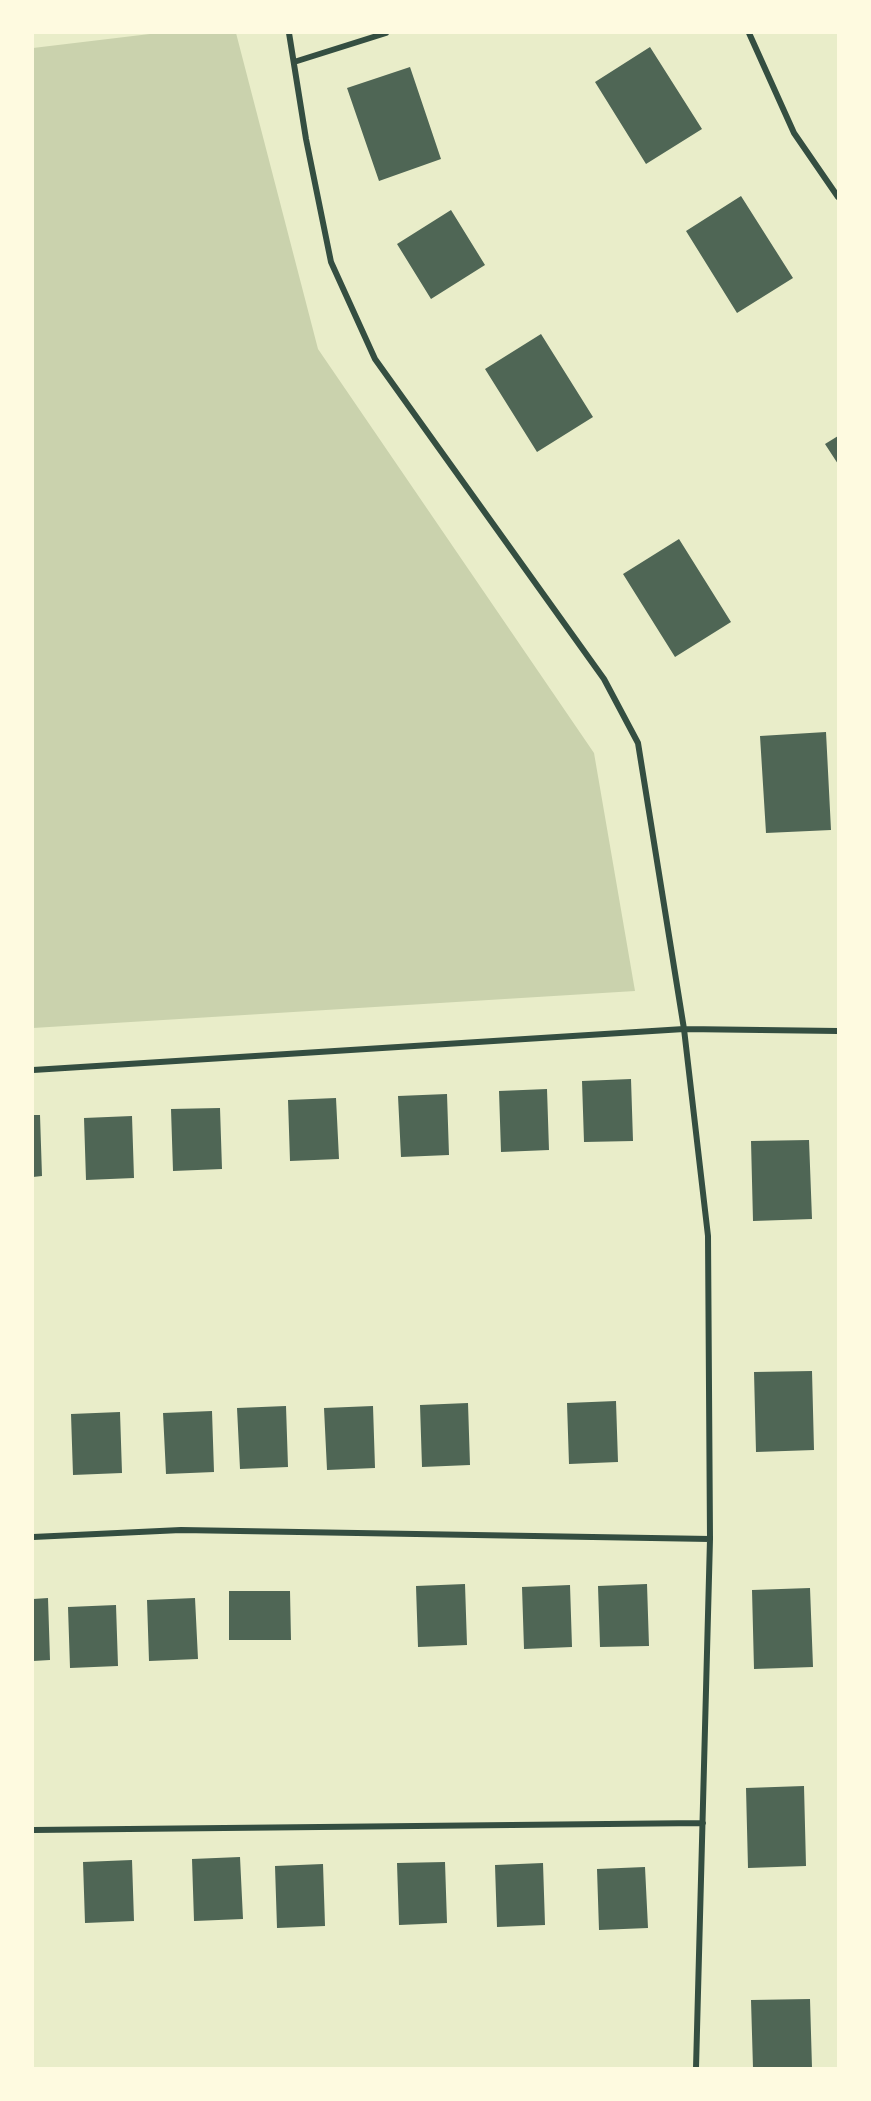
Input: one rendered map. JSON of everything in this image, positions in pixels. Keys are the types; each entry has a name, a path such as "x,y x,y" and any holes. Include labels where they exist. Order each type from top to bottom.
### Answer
{"street":[{"path":"289,33 306,139 331,262 375,359 604,679 638,743 684,1029 708,1236 710,1539 696,2068"},
{"path":"294,62 386,33"},
{"path":"749,33 794,133 838,197"},
{"path":"33,1071 684,1029 838,1031"},
{"path":"33,1537 181,1530 710,1539"},
{"path":"33,1830 703,1823"}],"green space":[{"path":"158,33 236,33 318,349 594,753 635,991 33,1028 33,48"}],"building":[{"path":"650,47 702,129 646,164 595,82"},
{"path":"410,67 441,159 379,181 347,88"},
{"path":"741,196 793,278 737,313 686,231"},
{"path":"451,210 485,265 431,299 397,244"},
{"path":"541,334 593,417 537,452 485,369"},
{"path":"838,436 838,464 825,444"},
{"path":"679,539 731,622 675,657 623,574"},
{"path":"826,732 831,830 766,833 760,736"},
{"path":"631,1079 633,1141 584,1142 582,1081"},
{"path":"547,1089 549,1150 501,1152 499,1091"},
{"path":"447,1094 449,1155 401,1157 398,1096"},
{"path":"336,1098 339,1159 290,1161 288,1100"},
{"path":"220,1108 222,1169 173,1171 171,1109"},
{"path":"33,1115 40,1115 42,1176 33,1177"},
{"path":"132,1116 134,1178 86,1180 84,1118"},
{"path":"809,1140 812,1219 753,1221 751,1141"},
{"path":"812,1371 814,1450 756,1452 754,1372"},
{"path":"616,1401 618,1462 569,1464 567,1403"},
{"path":"468,1403 470,1465 422,1467 420,1405"},
{"path":"286,1406 288,1467 240,1469 237,1408"},
{"path":"373,1406 375,1468 327,1470 324,1408"},
{"path":"212,1411 214,1472 166,1474 163,1413"},
{"path":"120,1412 122,1473 73,1475 71,1414"},
{"path":"465,1584 467,1645 418,1647 416,1586"},
{"path":"647,1584 649,1646 600,1647 598,1586"},
{"path":"570,1585 572,1647 524,1649 522,1587"},
{"path":"810,1588 813,1667 754,1669 752,1590"},
{"path":"229,1591 290,1591 291,1640 229,1640"},
{"path":"48,1598 50,1660 33,1661 33,1599"},
{"path":"195,1598 198,1659 149,1661 147,1600"},
{"path":"116,1605 118,1666 70,1668 68,1607"},
{"path":"804,1786 806,1866 748,1868 746,1788"},
{"path":"240,1857 243,1919 194,1921 192,1859"},
{"path":"132,1860 134,1921 85,1923 83,1862"},
{"path":"445,1862 447,1923 399,1925 397,1863"},
{"path":"543,1863 545,1925 497,1927 495,1865"},
{"path":"323,1864 325,1926 277,1928 275,1866"},
{"path":"645,1867 648,1928 599,1930 597,1869"},
{"path":"810,1999 812,2068 753,2068 751,2000"}]}
